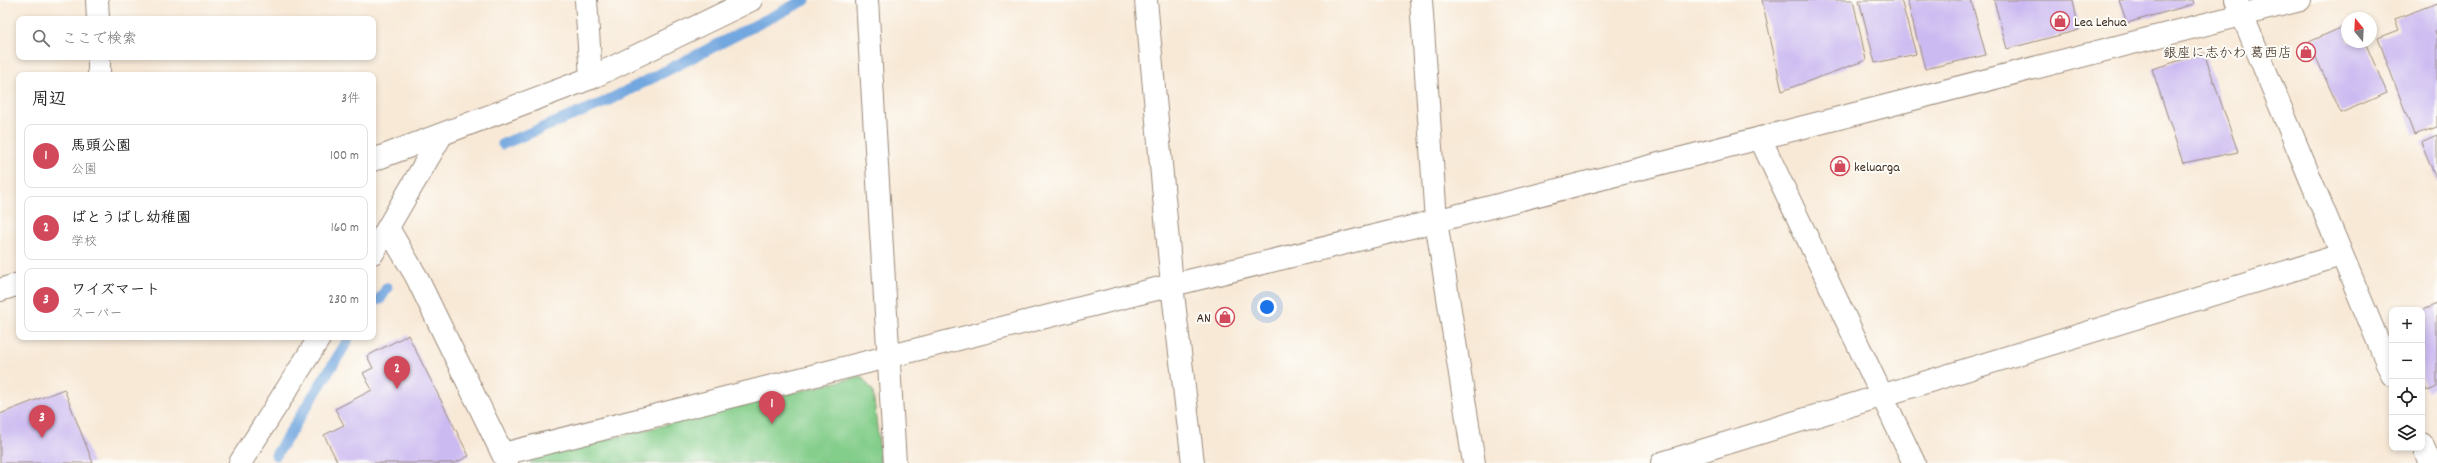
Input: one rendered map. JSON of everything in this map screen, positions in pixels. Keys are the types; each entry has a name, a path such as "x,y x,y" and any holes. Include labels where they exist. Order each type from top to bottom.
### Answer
{"street":[{"path":"97,0 98,16"},
{"path":"586,0 590,78"},
{"path":"376,159 441,136 590,78 751,0"},
{"path":"867,0 895,463"},
{"path":"1146,0 1172,285 1193,463"},
{"path":"1421,0 1436,221 1474,463"},
{"path":"388,228 416,276 505,458 1172,285 1436,221 1760,138 2239,7 2300,0"},
{"path":"2239,7 2341,255 2389,367"},
{"path":"99,60 99,72"},
{"path":"376,247 441,136"},
{"path":"1760,138 1914,463"},
{"path":"1662,463 2341,255"},
{"path":"0,290 16,285"},
{"path":"240,463 318,340"},
{"path":"2425,451 2430,463"}],"green space":[{"path":"861,376 873,391 881,463 530,463 533,458"}],"building":[{"path":"1762,0 1853,0 1866,60 1782,91"},
{"path":"1859,0 1901,0 1916,54 1875,63"},
{"path":"1907,0 1971,0 1986,55 1925,69"},
{"path":"1994,0 2073,0 2079,30 2007,49"},
{"path":"2119,0 2193,0 2194,4 2127,23"},
{"path":"2437,3 2437,31 2435,32 2437,38 2437,127 2414,135 2378,38 2399,30 2395,19"},
{"path":"2341,28 2341,48 2368,48 2387,93 2341,113 2309,42"},
{"path":"2204,53 2238,152 2183,163 2152,69"},
{"path":"2437,135 2437,181 2421,142"},
{"path":"2437,304 2437,387 2428,391 2425,384 2425,309"},
{"path":"408,335 469,456 455,463 338,463 324,435 344,425 335,409 372,390 363,373 373,368 367,356"},
{"path":"64,389 93,463 0,463 0,414"}],"waterway":[{"path":"503,144 603,103 805,0"},
{"path":"376,300 380,299 387,288"},
{"path":"276,455 347,340"}],"place":[{"name":"Lea Lehua","path":"2060,21"},
{"name":"銀座に志かわ 葛西店","path":"2306,52"},
{"name":"keluarga","path":"1840,166"},
{"name":"AN","path":"1225,317"},
{"name":"ばとうばし幼稚園","path":"397,389"},
{"name":"馬頭公園","path":"772,424"},
{"name":"ワイズマート","path":"42,438"}]}
